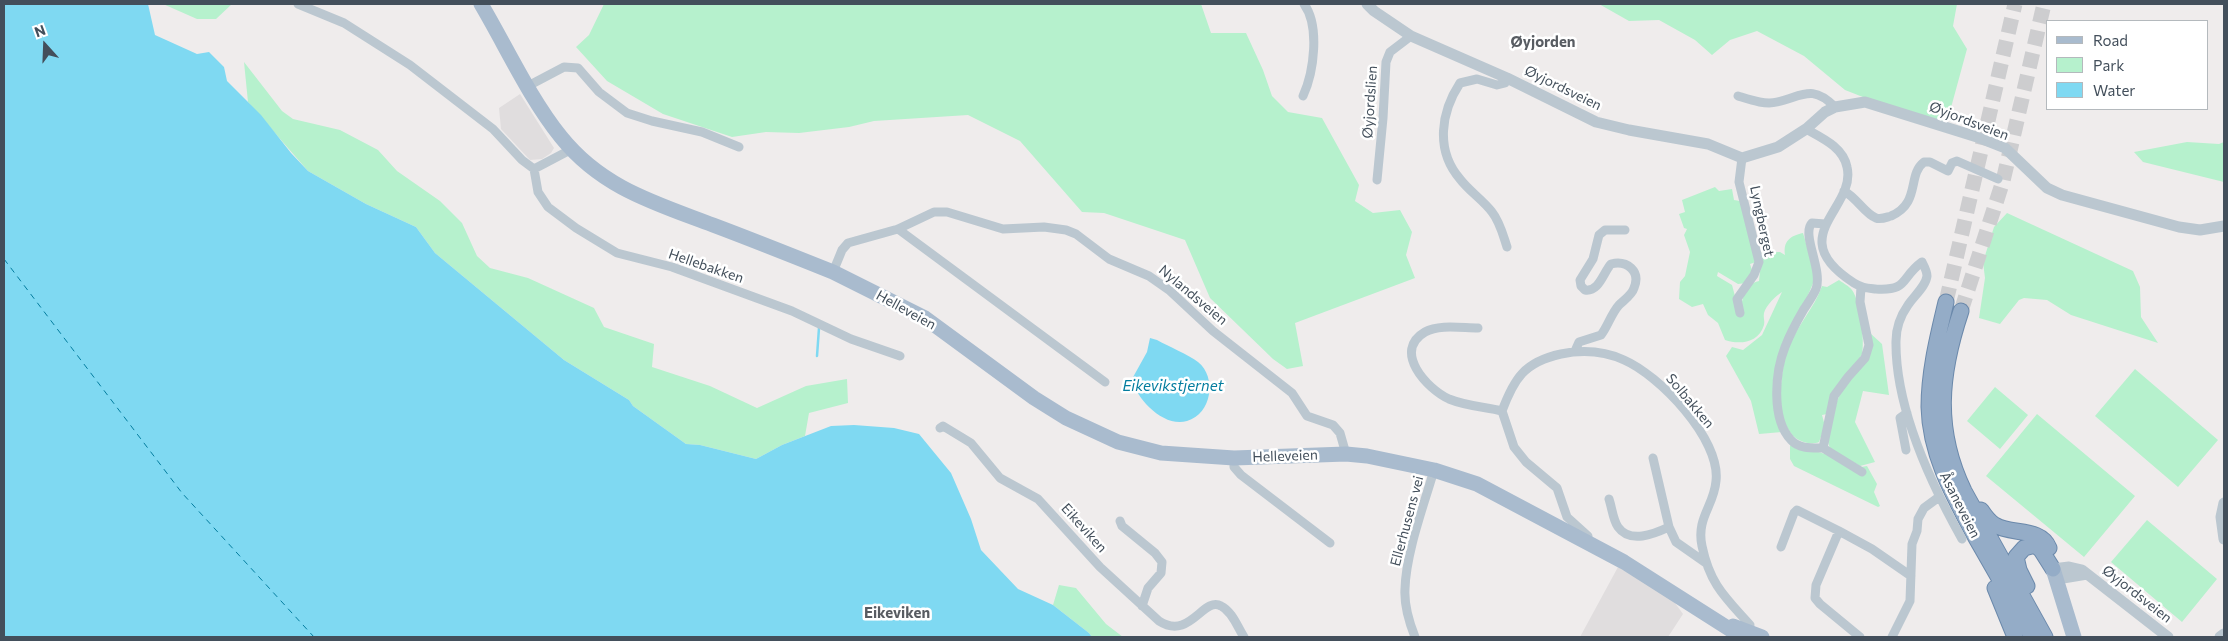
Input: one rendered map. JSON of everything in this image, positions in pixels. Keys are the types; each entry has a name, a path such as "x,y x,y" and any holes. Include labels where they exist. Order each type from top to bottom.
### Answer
{"highway":[{"name":"Åsaneveien","path":"1946,302 1931,378 1930,422 1940,465 1951,491 2032,637"},
{"name":"Åsaneveien","path":"1961,311 1947,357 1942,404 1948,448 1954,471 1964,491 2045,637"},
{"path":"1964,491 1976,500 1986,518 1996,526 2042,538 2047,544 2055,574"},
{"path":"2052,637 2019,570 2016,557 2024,548 2035,546 2041,550 2055,574"},
{"path":"1982,547 1983,565 1995,588 2015,637"}],"main road":[{"name":"Helleveien","path":"481,4 528,86 561,137 583,160 612,183 642,199 833,272 925,318 1034,398 1066,418 1118,442 1162,453 1234,458 1346,454 1385,458 1434,470 1477,484 1587,542 1750,636"},
{"path":"2055,574 2065,614 2068,637"},
{"path":"2065,614 2074,637"}],"street":[{"path":"298,4 320,11 344,23 410,65 494,129 522,160 534,169 572,149"},
{"path":"1303,96 1309,82 1314,27 1311,14 1304,4"},
{"name":"Øyjordsveien","path":"1367,4 1374,11 1411,36 1507,78 1596,122 1708,144 1742,158 1778,147 1825,112 1835,107 1853,102 1872,103 2005,148 2047,188 2062,195 2179,227 2200,230 2224,226"},
{"name":"Øyjordslien","path":"1377,180 1386,62 1390,52 1411,36"},
{"path":"528,86 564,67 578,68 600,92 627,113 652,121 702,132 739,147"},
{"path":"1507,78 1506,83 1497,85 1477,78 1460,83 1451,98 1444,116 1443,132 1446,150 1458,178 1492,211 1498,220 1507,247"},
{"path":"1738,96 1768,103 1809,93 1827,98 1835,107"},
{"path":"1806,128 1832,145 1844,156 1848,175 1844,192 1825,224 1823,243 1827,257 1844,276 1861,288 1894,289 1904,282 1922,262 1926,269 1925,281 1904,311 1897,332 1898,370 1911,428 1938,497 1962,539"},
{"name":"Lyngberget","path":"1740,313 1737,299 1754,275 1758,262 1739,182 1742,158"},
{"path":"1844,192 1855,198 1872,216 1880,218 1894,214 1904,207 1912,194 1918,171 1924,162 1930,162 1948,171 1952,163 1957,161 1998,179"},
{"name":"Hellebakken","path":"534,169 538,192 548,207 576,228 617,253 672,267 792,311 851,339 900,356"},
{"name":"Nylandsveien","path":"833,272 842,250 848,243 898,229 928,214 941,211 1002,229 1044,227 1072,232 1109,259 1138,270 1158,282 1213,331 1292,393 1307,416 1330,423 1338,429 1346,454"},
{"path":"1825,224 1812,223 1808,228 1808,235 1816,262 1816,288 1785,348 1776,380 1779,411 1782,426 1791,441 1807,448 1823,448 1862,472"},
{"path":"898,229 1105,382"},
{"path":"1575,351 1575,346 1579,342 1601,335 1618,306 1634,290 1636,281 1634,272 1627,264 1619,262 1611,264 1595,289 1585,290 1581,286 1580,280 1593,259 1599,235 1605,230 1625,230"},
{"path":"1823,448 1834,396 1865,358 1870,345 1860,302 1861,288"},
{"path":"1478,328 1438,328 1426,331 1416,339 1411,357 1417,371 1429,385 1449,399 1502,411 1514,448 1526,462 1557,488 1567,517 1574,525 1585,532 1588,536 1587,542"},
{"name":"Solbakken","path":"1502,411 1512,386 1522,373 1537,362 1554,355 1575,351 1609,354 1650,375 1675,400 1705,439 1711,450 1716,481 1701,521 1701,545 1706,562 1727,602 1750,625 1750,636"},
{"path":"1906,450 1900,418 1908,413"},
{"name":"Eikeviken","path":"940,428 943,426 971,443 1000,478 1038,499 1100,567 1164,624 1174,627 1184,625 1215,604 1219,605 1232,618 1244,637"},
{"path":"956,426 982,446 1001,472 1000,478"},
{"path":"1234,458 1234,467 1241,476 1330,542"},
{"name":"Solbakken","path":"1653,458 1670,527 1676,542 1706,562"},
{"name":"Ellerhusens vei","path":"1415,637 1406,610 1404,589 1409,559 1434,470"},
{"path":"1892,637 1910,601 1912,544 1918,518 1924,508 1938,497"},
{"path":"1609,500 1618,527 1630,535 1638,537 1670,527"},
{"path":"2224,504 2222,517 2224,539"},
{"path":"1781,546 1794,513 1797,510 1872,550 1911,576"},
{"path":"1120,520 1122,526 1155,553 1162,562 1161,573 1148,588 1142,606"},
{"path":"1839,531 1816,585 1815,598 1830,613 1860,637"},
{"name":"Øyjordsveien","path":"2055,574 2061,567 2076,568 2087,574 2168,637"},
{"path":"2220,637 2224,634"}],"shaded area":[{"path":"520,94 554,148 551,153 542,159 530,160 501,129 499,108"},
{"path":"1618,567 1670,596 1683,614 1668,637 1580,637"}],"green space":[{"path":"163,4 232,4 216,19 197,19"},
{"path":"604,4 1201,4 1211,33 1246,33 1263,70 1272,96 1288,112 1322,118 1359,185 1355,201 1373,213 1400,210 1412,232 1406,255 1415,278 1295,323 1303,366 1287,369 1273,359 1210,298 1185,240 1104,213 1082,212 1020,141 968,115 874,121 849,127 799,133 766,132 732,137 663,114 607,81 576,47 589,35"},
{"path":"1599,4 1957,4 1953,26 1967,49 1946,126 1914,117 1845,90 1804,56 1757,31 1730,40 1712,55 1695,40 1659,20 1629,21"},
{"path":"244,62 282,111 293,119 340,130 378,150 397,171 440,201 462,223 477,256 490,268 528,278 594,308 604,327 654,344 652,367 710,386 757,408 806,386 847,379 848,403 809,413 805,436 782,445 756,459 700,445 686,444 633,406 629,400 564,360 435,253 416,227 366,204 308,171 248,102"},
{"path":"2187,142 2219,144 2224,142 2224,182 2143,162 2134,152"},
{"path":"1715,187 1719,191 1732,189 1734,200 1740,201 1756,262 1750,264 1753,273 1746,283 1738,284 1718,272 1717,276 1732,285 1740,315 1744,295 1750,286 1759,281 1762,252 1780,252 1785,255 1785,246 1788,240 1803,233 1814,270 1814,281 1776,370 1774,394 1782,432 1759,434 1751,401 1726,356 1732,347 1743,350 1762,335 1782,292 1765,310 1764,325 1758,336 1742,342 1725,340 1718,323 1708,315 1703,304 1692,307 1679,299 1680,282 1685,276 1690,252 1684,235 1687,229 1684,228 1679,214 1685,212 1682,200"},
{"path":"2007,213 2133,271 2140,287 2141,317 2158,343 2071,315 2047,300 2024,298 2019,300 2000,324 1979,318 1985,278 1983,262 1994,227"},
{"path":"1839,280 1848,286 1855,295 1862,331 1862,354 1827,414 1822,415 1825,426 1819,442 1802,442 1790,432 1782,410 1781,385 1784,361 1790,343 1822,286 1827,287"},
{"path":"1870,333 1882,344 1889,395 1863,391 1855,422 1875,462 1860,466 1830,449 1828,442 1837,401 1842,390 1868,357"},
{"path":"2135,369 2218,440 2178,487 2095,416"},
{"path":"1995,387 2028,415 2000,449 1967,421"},
{"path":"2037,414 2135,496 2084,557 1986,476"},
{"path":"1792,444 1835,457 1855,468 1867,466 1877,484 1874,492 1880,506 1878,507 1794,466 1790,459 1790,446"},
{"path":"2147,520 2217,579 2182,622 2111,562"},
{"path":"1059,585 1076,588 1106,624 1123,637 1092,637 1053,605"}],"water":[{"path":"4,4 148,4 155,35 197,54 209,52 224,67 227,81 261,115 308,171 366,204 416,227 435,253 564,360 629,400 633,406 686,444 700,445 756,459 782,445 831,426 854,425 894,428 919,434 951,473 971,519 981,550 1018,589 1053,605 1092,637 4,637"},
{"name":"Eikevikstjernet","path":"1150,338 1189,356 1204,369 1208,377 1209,394 1202,411 1195,417 1187,421 1169,420 1152,410 1139,395 1132,379 1147,352"}],"waterway":[{"path":"817,356 819,328"}],"ferry route":[{"path":"4,259 182,493 314,637"}],"tunnel":[{"path":"1946,302 2015,4"},
{"path":"1961,311 2003,181 2044,4"}],"district":[{"name":"Øyjorden","path":"1543,42"},
{"name":"Eikeviken","path":"897,613"}]}
